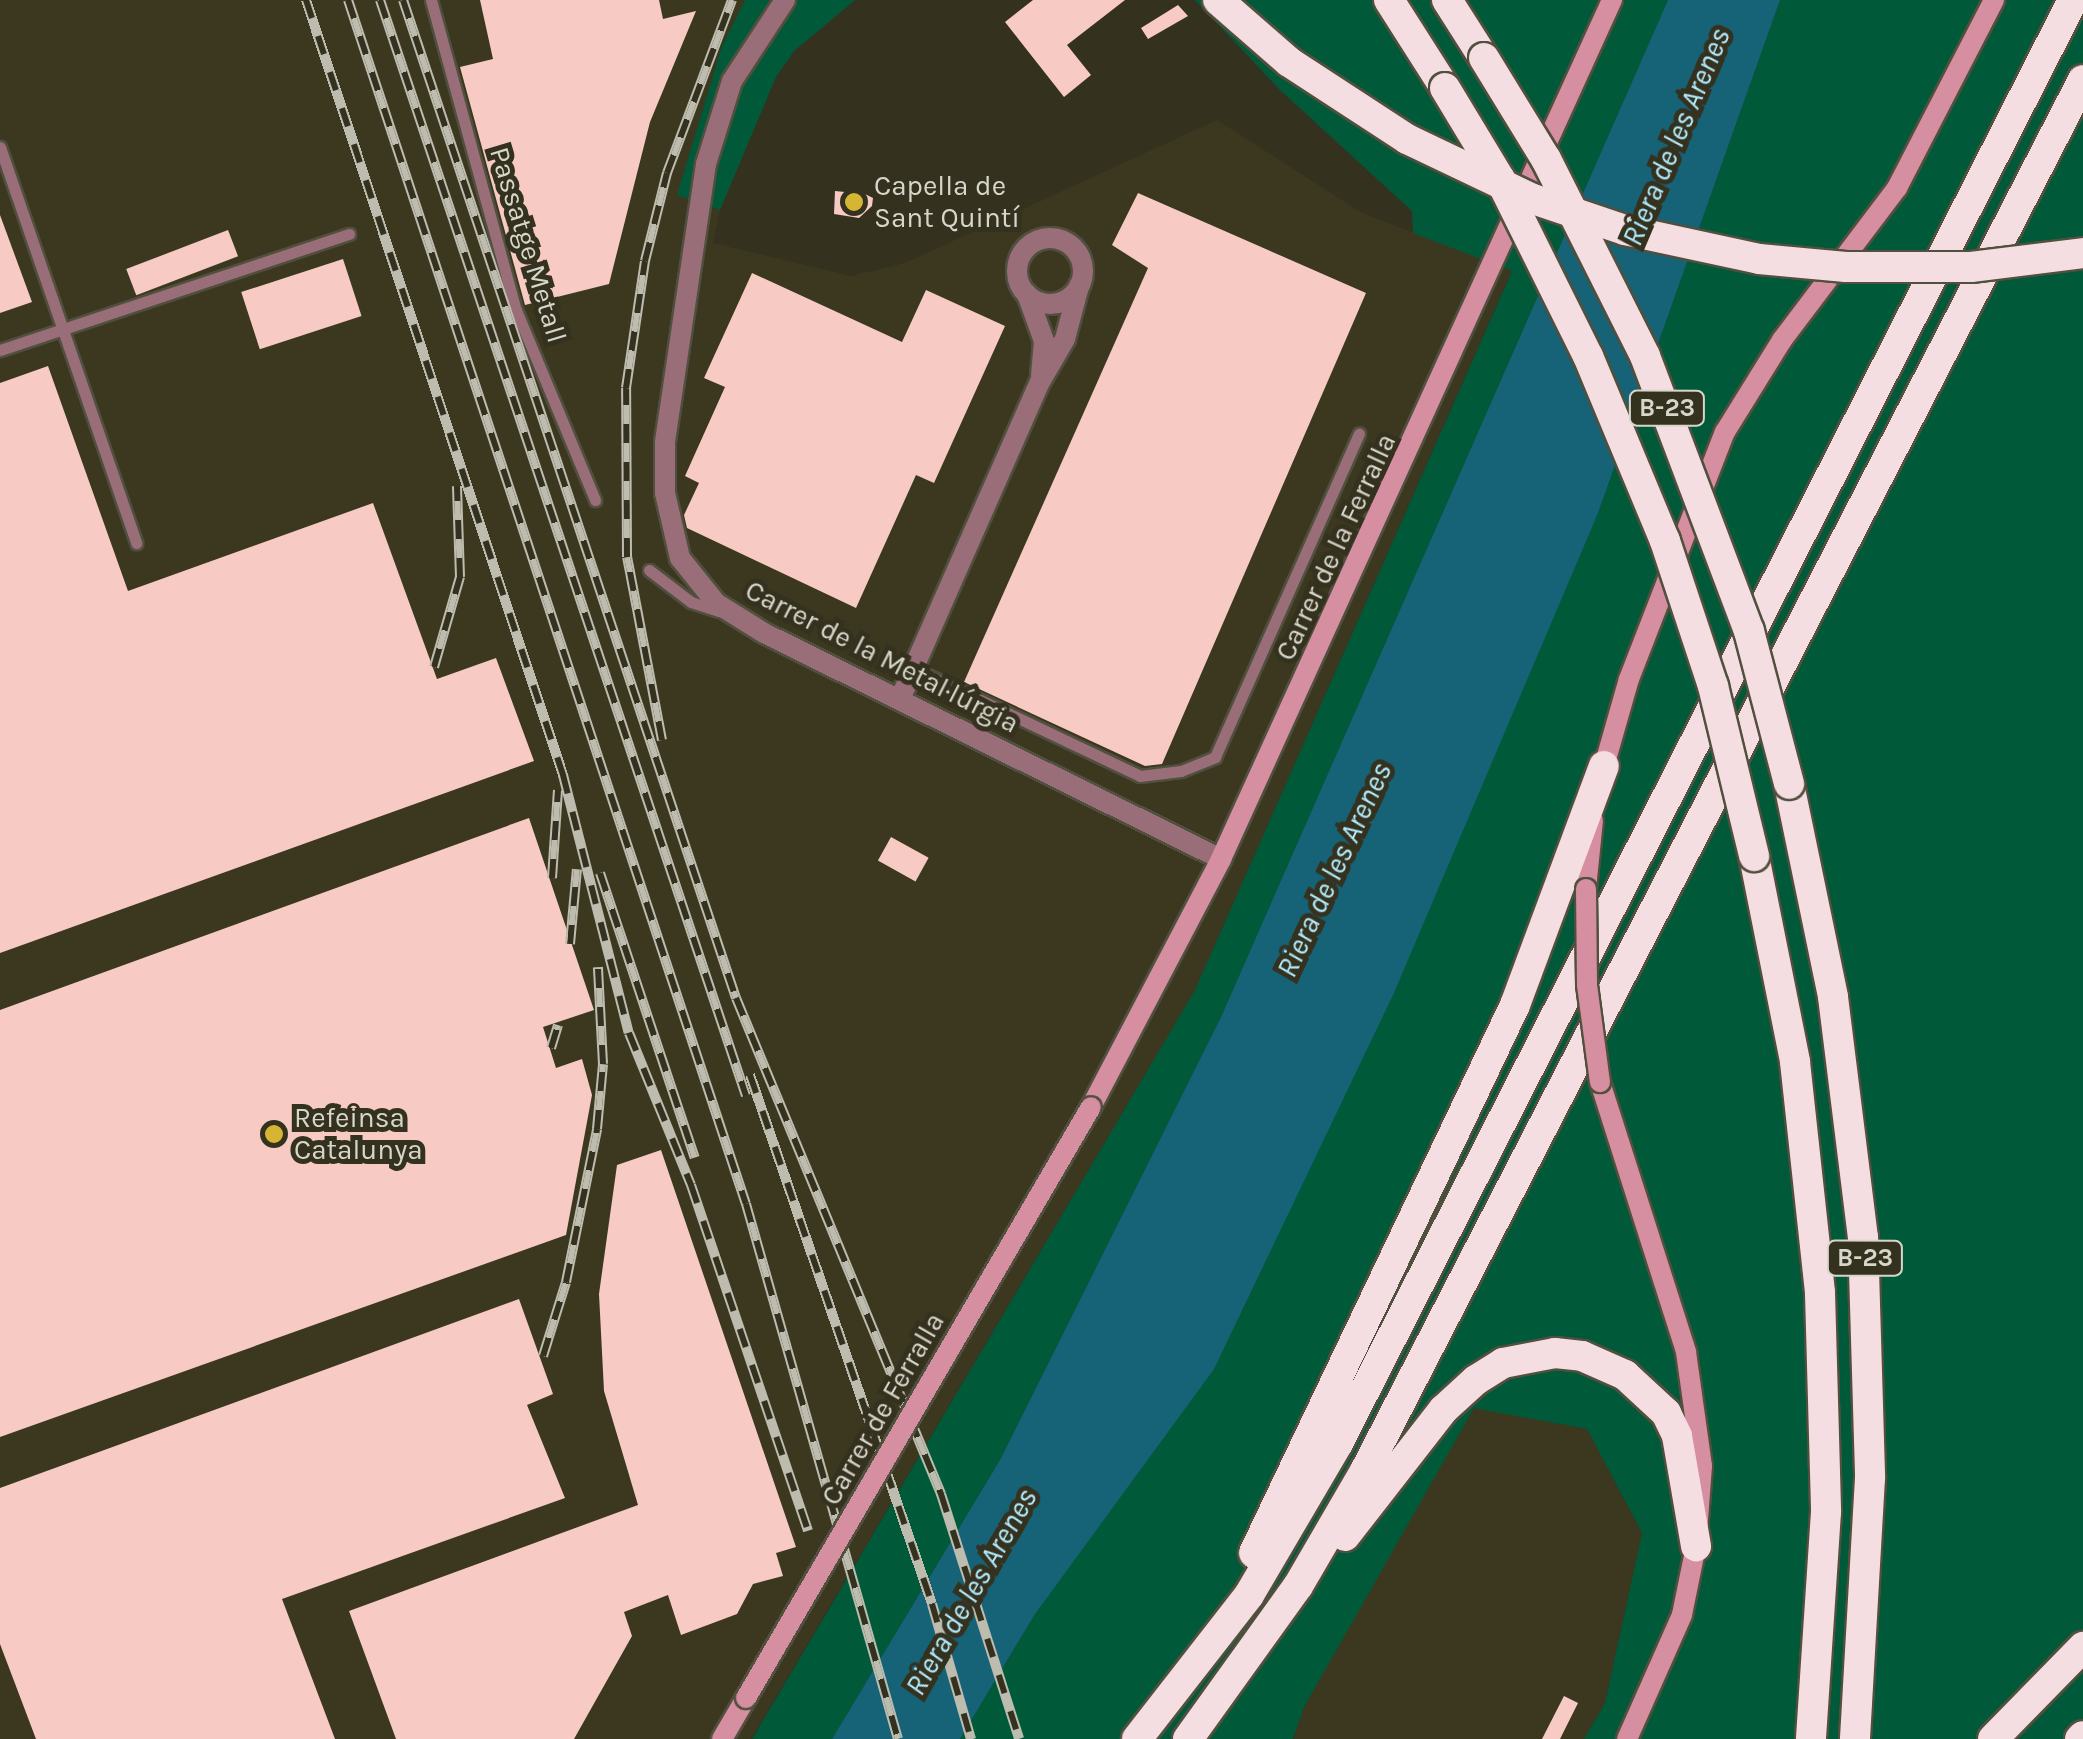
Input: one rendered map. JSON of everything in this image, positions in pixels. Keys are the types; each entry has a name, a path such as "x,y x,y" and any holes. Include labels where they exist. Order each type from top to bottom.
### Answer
{"highway":[{"path":"1218,0 1289,62 1408,138 1533,199 1625,230 1759,259 1846,267 1956,268 2083,253"},
{"name":"B-23","path":"1389,0 1500,179 1588,356 1665,541 1713,686 1754,856 1794,1062 1820,1293 1826,1512 1811,1739"},
{"name":"B-23","path":"1446,0 1546,159 1645,356 1750,630 1789,784 1841,1042 1863,1237 1870,1478 1855,1739"},
{"path":"1253,1572 1337,1446 2073,0"},
{"path":"1300,1588 1366,1469 2083,80"},
{"path":"1138,1739 1210,1650 1253,1572 1515,1005 1604,766"},
{"path":"1188,1739 1300,1588 1443,1410 1502,1363 1531,1356 1582,1356 1607,1366 1666,1413 1677,1436 1696,1546"},
{"path":"1993,1739 2083,1647"}],"street":[{"name":"Carrer de la Metal·lúrgia","path":"785,0 744,56 712,136 664,443 664,492 680,558 702,590 737,617 1221,859"},
{"name":"Carrer de la Ferralla","path":"1091,1107 1221,859 1612,0"},
{"path":"1627,1739 1676,1636 1696,1546 1702,1466 1694,1388 1600,1082 1587,985 1586,889 1604,766 1629,679 1725,432 1782,340 1897,188 1991,0"},
{"path":"900,698 1040,382 1065,339 1079,286 1078,254 1050,238 1030,244 1018,263 1044,341 1040,382"},
{"path":"1027,294 1055,303 1079,286"},
{"name":"Carrer de Ferralla","path":"722,1739 1091,1107"}],"lane":[{"name":"Passatge Metall","path":"431,0 516,310 595,500"},
{"path":"0,147 136,543"},
{"path":"0,350 349,234"},
{"path":"913,668 1140,776 1181,771 1215,758 1360,434"},
{"path":"649,570 691,602 737,617"}],"shaded area":[{"path":"0,0 745,0 722,46 678,195 720,210 713,243 851,276 905,263 1217,120 1362,213 1512,270 1195,990 751,1739 0,1739"},
{"path":"1473,1407 1587,1429 1642,1533 1605,1703 1584,1739 1293,1739 1304,1707"}],"green space":[{"path":"745,0 855,0 794,51 776,77 720,210 677,195 722,46"},
{"path":"1195,0 1668,0 1221,1017 1000,1460 832,1739 752,1739 1195,990 1512,271 1413,233 1412,211 1280,90"},
{"path":"1780,0 2083,0 2083,1739 1584,1739 1605,1703 1642,1533 1587,1429 1474,1408 1304,1707 1293,1739 960,1739 1035,1614 1598,513"}],"water":[{"name":"Riera de les Arenes","path":"1668,0 1780,0 1598,513 1393,995 1214,1369 1035,1614 960,1739 832,1739 1000,1460 1221,1017"}],"building":[{"path":"480,0 659,0 663,19 696,11 650,122 609,284 525,305 460,67 493,59"},
{"path":"1033,0 1125,0 1067,45 1091,75 1064,97 1005,22"},
{"path":"1178,5 1188,16 1148,39 1141,28"},
{"name":"Capella de Sant Quintí","path":"835,191 865,194 873,198 872,206 859,218 834,214"},
{"path":"1138,193 1366,293 1162,764 1145,766 964,682 1148,268 1112,245"},
{"path":"0,215 32,302 0,313"},
{"path":"228,230 238,256 136,295 126,269"},
{"path":"343,259 362,316 260,349 241,292"},
{"path":"752,273 902,342 926,290 1005,326 934,483 916,475 856,608 687,528 684,515 699,483 685,476 725,387 704,378"},
{"path":"48,366 128,591 373,503 437,679 496,658 534,761 0,953 0,383"},
{"name":"Refeinsa Catalunya","path":"529,818 594,1010 543,1027 556,1068 582,1059 592,1095 566,1235 0,1437 0,1010"},
{"path":"891,837 929,858 916,881 878,861"},
{"path":"661,1150 796,1547 776,1553 783,1576 753,1584 737,1614 681,1635 668,1595 624,1612 632,1636 574,1739 396,1739 349,1611 638,1505 604,1391 599,1294 617,1165"},
{"path":"519,1299 553,1394 527,1405 565,1498 282,1599 335,1739 36,1739 0,1644 0,1488"},
{"path":"1564,1696 1578,1703 1560,1739 1542,1739"}],"railway":[{"path":"306,0 563,775 629,1033 691,1185 808,1531"},
{"path":"348,0 746,1204 898,1739"},
{"path":"380,0 746,1096"},
{"path":"403,0 736,998 941,1494 1019,1739"},
{"path":"662,740 627,557 626,388 645,261 667,173 732,0"},
{"path":"434,667 460,577 457,486"},
{"path":"552,878 558,790"},
{"path":"570,944 577,869"},
{"path":"600,873 695,1158"},
{"path":"543,1356 566,1282 597,1129 603,1064 598,967"},
{"path":"551,1048 558,1025"},
{"path":"750,1075 932,1604 971,1739"}],"place":[{"name":"Capella de Sant Quintí","path":"854,202"},
{"name":"Refeinsa Catalunya","path":"274,1134"}]}
